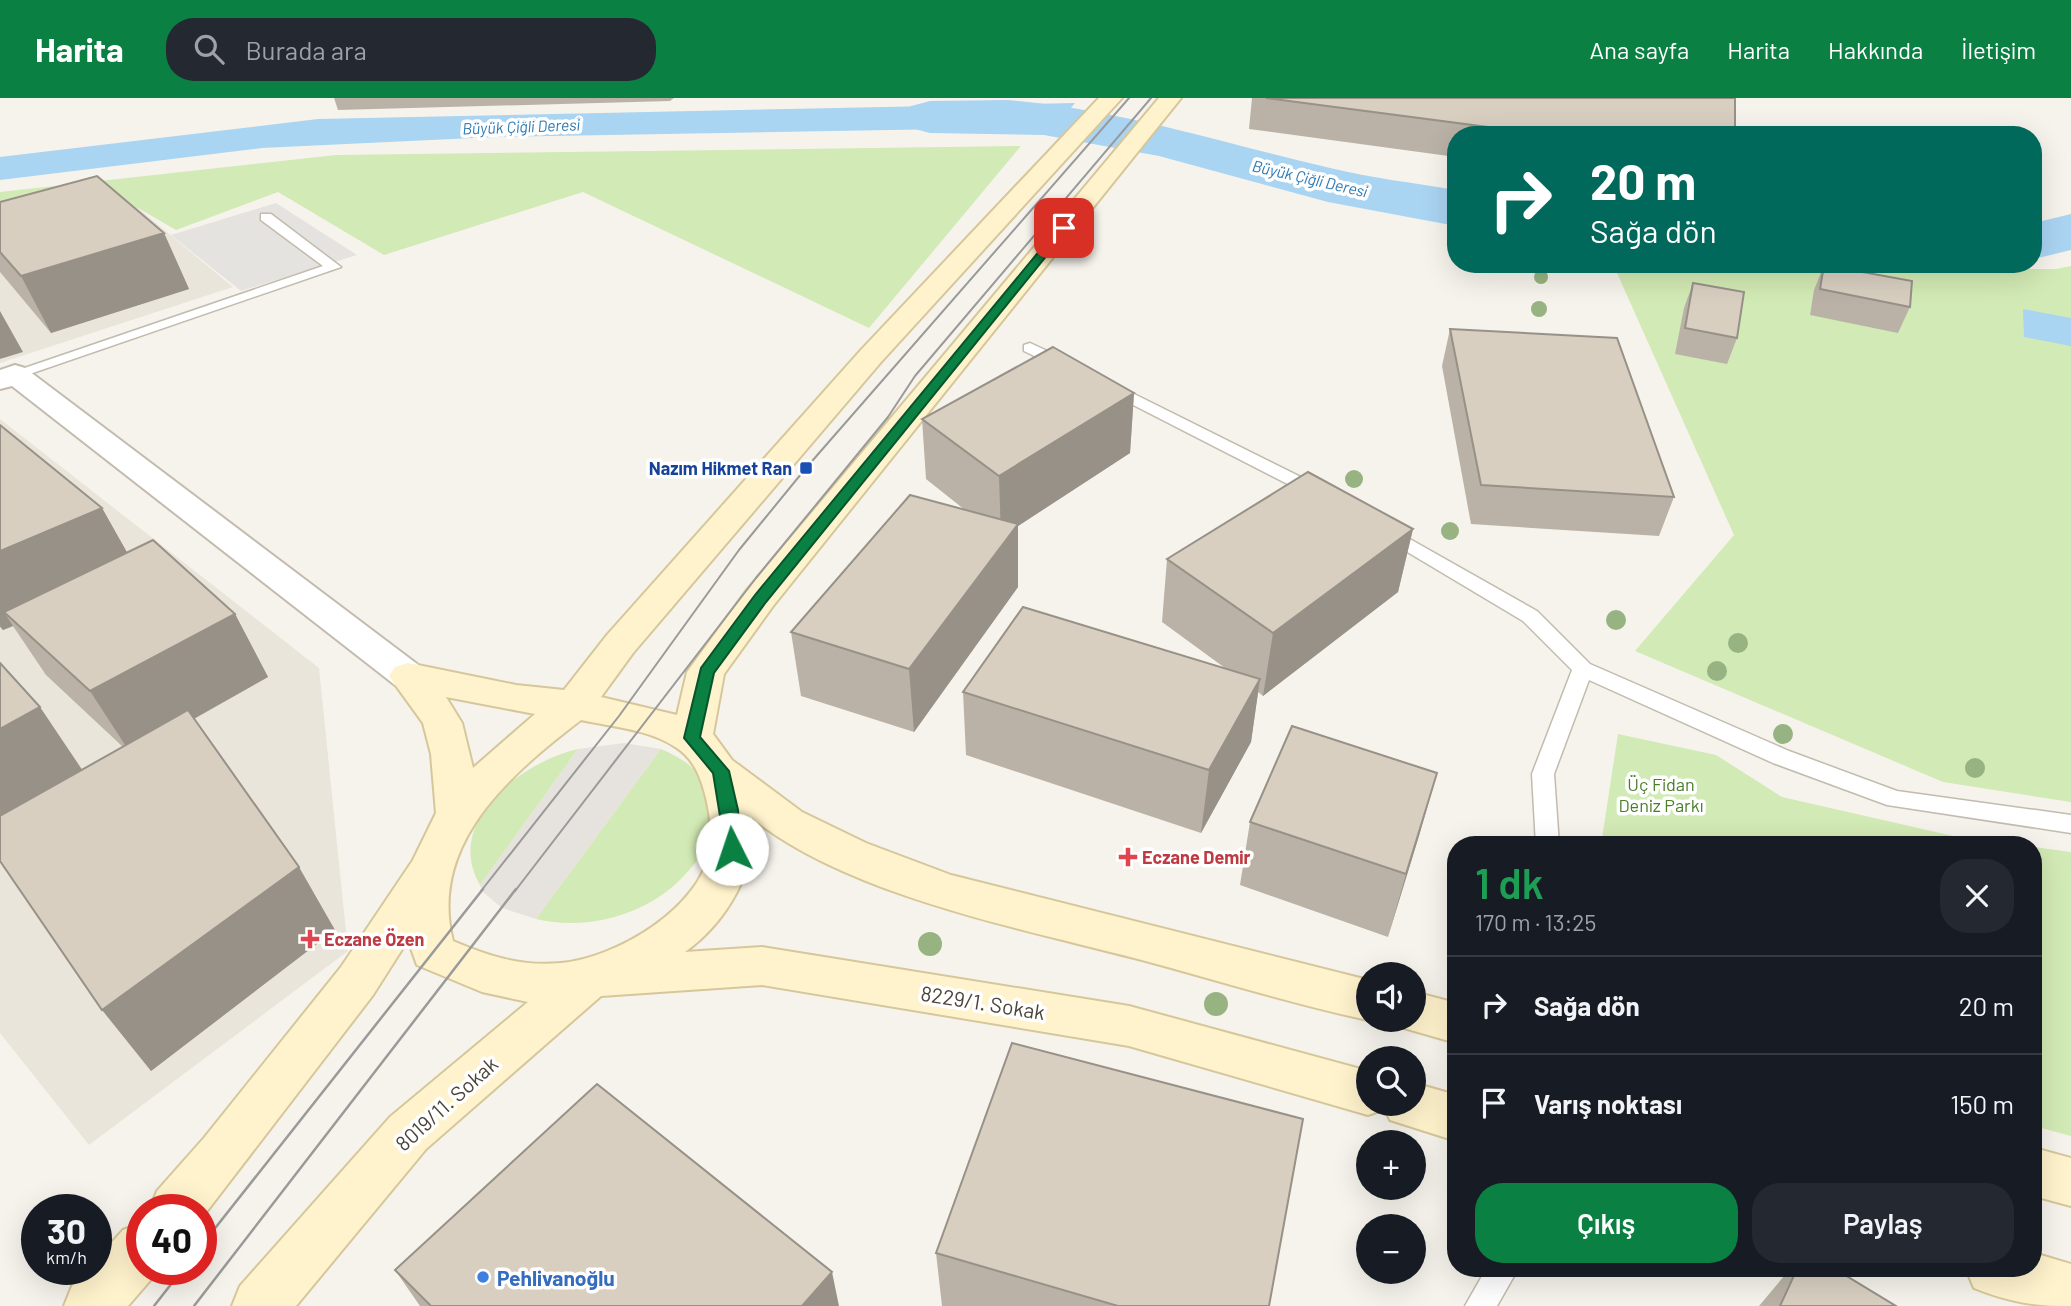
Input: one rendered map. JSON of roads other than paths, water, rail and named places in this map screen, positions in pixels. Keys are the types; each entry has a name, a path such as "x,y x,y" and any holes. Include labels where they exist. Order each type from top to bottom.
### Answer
{"street":[{"path":"692,738 706,672 753,609 1170,98"},
{"path":"189,1194 357,981 432,864 457,813 518,746 574,705 620,644 782,463 872,356 1059,157 1107,102"},
{"path":"8,377 408,676 431,699 450,738 457,813"},
{"path":"408,676 516,698 574,705 649,719 692,738 721,771 787,822 851,855 945,891 1356,997"},
{"path":"432,864 426,915 433,952 485,976 535,984 590,977 642,957 686,927 717,890 732,849 730,810 721,771"},
{"name":"8229/1. Sokak","path":"590,977 762,967 1129,1026 1356,1090"},
{"name":"8019/11. Sokak","path":"261,1306 408,1133 590,977"},
{"path":"1426,1015 1447,1021"},
{"path":"1426,1109 1447,1115"},
{"path":"2042,1174 2071,1182"},
{"path":"93,1306 126,1268"},
{"path":"2021,1277 2071,1291"}],"lane":[{"path":"8,377 334,267 266,217"},
{"path":"1030,348 1338,503"},
{"path":"1374,524 1530,615 1583,669 1781,757 1895,799 2071,824"},
{"path":"1546,836 1543,774 1583,669"},
{"path":"1480,1306 1498,1277"}],"water":[{"path":"1075,103 1048,135 1003,128 494,137 262,148 0,180 0,157 318,119"},
{"path":"2023,309 2071,318 2071,346 2024,337"}],"waterway":[{"name":"Büyük Çiğli Deresi","path":"930,117 1008,116 1044,119 1165,141 1328,185 1447,206"},
{"name":"Büyük Çiğli Deresi","path":"2042,239 2071,232"}],"tram line":[{"path":"481,891 619,716 739,550 806,468 1129,98"},
{"path":"515,891 756,578 888,417 915,376 1151,98"},
{"path":"217,1226 483,889"},
{"path":"194,1306 516,889"},
{"path":"154,1306 170,1285"}],"place":[{"name":"Nazım Hikmet Ran","path":"806,468"},
{"name":"Eczane Demir","path":"1128,857"},
{"name":"Eczane Özen","path":"310,939"},
{"name":"Pehlivanoğlu","path":"483,1277"}],"park label":[{"name":"Üç Fidan Deniz Parkı","path":"1661,794"}]}
